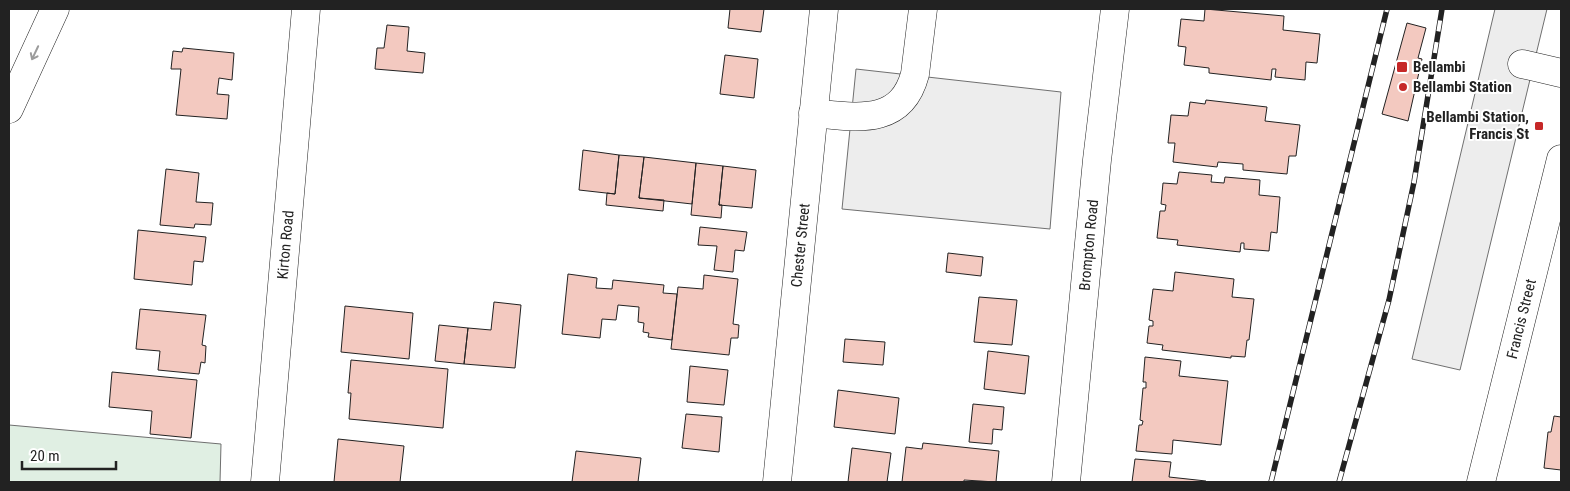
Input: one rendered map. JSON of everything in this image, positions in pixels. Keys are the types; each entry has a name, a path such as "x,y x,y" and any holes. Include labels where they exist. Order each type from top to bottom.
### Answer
{"street":[{"path":"9,109 55,9"},
{"name":"Kirton Road","path":"265,482 306,9"},
{"name":"Chester Street","path":"777,482 824,9"},
{"path":"813,113 870,116 886,112 901,101 912,84 915,74 924,9"},
{"name":"Brompton Road","path":"1066,482 1097,160 1115,9"},
{"path":"1522,64 1561,73"},
{"name":"Francis Street","path":"1482,480 1561,159"}],"green space":[{"path":"9,425 221,444 220,482 9,482"}],"shaded area":[{"path":"1495,9 1547,9 1460,370 1412,359"},
{"path":"856,69 1061,92 1050,229 842,209"}],"building":[{"path":"730,9 764,9 761,32 728,28"},
{"path":"1205,9 1284,16 1283,30 1320,34 1317,63 1306,62 1305,80 1275,77 1276,69 1272,69 1271,80 1209,73 1209,68 1184,65 1186,47 1178,46 1181,19 1204,21"},
{"name":"Bellambi Station","path":"1407,23 1426,28 1418,58 1422,59 1408,121 1382,114"},
{"path":"387,25 409,27 407,51 425,53 423,73 375,69 377,48 384,48"},
{"path":"183,48 234,53 232,80 219,78 217,94 229,95 227,119 176,115 181,69 171,69 173,51 182,52"},
{"path":"725,55 758,59 754,98 720,94"},
{"path":"1206,100 1267,107 1265,121 1300,125 1296,156 1289,156 1287,174 1243,170 1243,164 1218,162 1217,167 1173,162 1175,143 1168,143 1171,115 1188,116 1190,102 1205,104"},
{"path":"583,150 619,155 615,194 579,190"},
{"path":"619,155 644,157 639,198 664,200 663,211 606,205 607,193 615,194"},
{"path":"644,157 696,163 692,204 639,198"},
{"path":"696,163 723,166 719,205 722,205 721,218 691,215"},
{"path":"723,166 756,170 752,208 719,205"},
{"path":"166,169 199,173 196,202 213,203 211,225 195,224 194,228 160,225"},
{"path":"1179,172 1212,175 1211,182 1224,183 1225,177 1260,180 1259,195 1280,197 1277,233 1271,232 1269,251 1244,249 1244,243 1241,243 1240,252 1177,245 1178,240 1157,238 1160,211 1165,211 1166,205 1161,204 1163,183 1177,184"},
{"path":"700,227 747,232 744,251 735,250 733,272 714,270 717,246 698,245"},
{"path":"138,230 206,237 203,262 194,261 192,285 134,279"},
{"path":"948,253 983,257 981,276 946,272"},
{"path":"1175,272 1234,279 1232,297 1254,299 1245,357 1231,356 1231,358 1162,350 1163,345 1147,343 1149,326 1153,326 1153,321 1149,320 1153,289 1173,291"},
{"path":"568,274 597,278 596,288 612,289 613,280 664,285 663,293 677,294 672,340 648,337 649,333 643,332 644,323 638,322 639,307 618,305 616,320 602,319 600,338 562,334"},
{"path":"704,275 738,279 733,324 739,325 738,338 731,338 729,355 671,349 678,287 703,289"},
{"path":"979,297 1017,300 1012,345 974,342"},
{"path":"494,302 521,305 515,368 464,364 468,328 491,330"},
{"path":"345,306 413,313 409,359 341,352"},
{"path":"140,309 206,315 202,345 206,346 205,363 201,362 199,374 158,370 160,351 136,349"},
{"path":"439,325 468,328 464,364 435,361"},
{"path":"845,339 885,342 883,365 843,362"},
{"path":"988,351 1029,356 1025,394 984,389"},
{"path":"1145,357 1181,361 1179,376 1228,381 1221,445 1173,440 1172,454 1136,451 1139,425 1142,425 1143,421 1140,420 1143,388 1146,388 1146,382 1143,382"},
{"path":"351,360 448,369 443,428 349,419 351,393 348,393"},
{"path":"690,366 728,370 724,405 687,402"},
{"path":"112,372 197,380 191,438 150,434 152,411 109,407"},
{"path":"838,390 899,398 895,434 834,427"},
{"path":"973,404 1004,407 1002,430 993,429 992,444 969,442"},
{"path":"686,414 722,417 719,452 682,448"},
{"path":"1554,416 1561,417 1561,470 1544,468 1548,432 1551,432"},
{"path":"338,439 404,446 400,482 334,482"},
{"path":"923,443 999,451 996,482 964,480 964,482 902,482 906,447 922,449"},
{"path":"852,448 891,453 887,482 848,482"},
{"path":"576,451 641,458 638,482 572,482"},
{"path":"1135,459 1171,462 1169,477 1206,482 1132,482"}],"railway":[{"path":"1271,482 1387,9"},
{"path":"1339,482 1389,300 1414,182 1442,9"}],"place":[{"name":"Bellambi","path":"1402,67"},
{"name":"Bellambi Station","path":"1403,87"},
{"name":"Bellambi Station, Francis St","path":"1539,126"}]}
